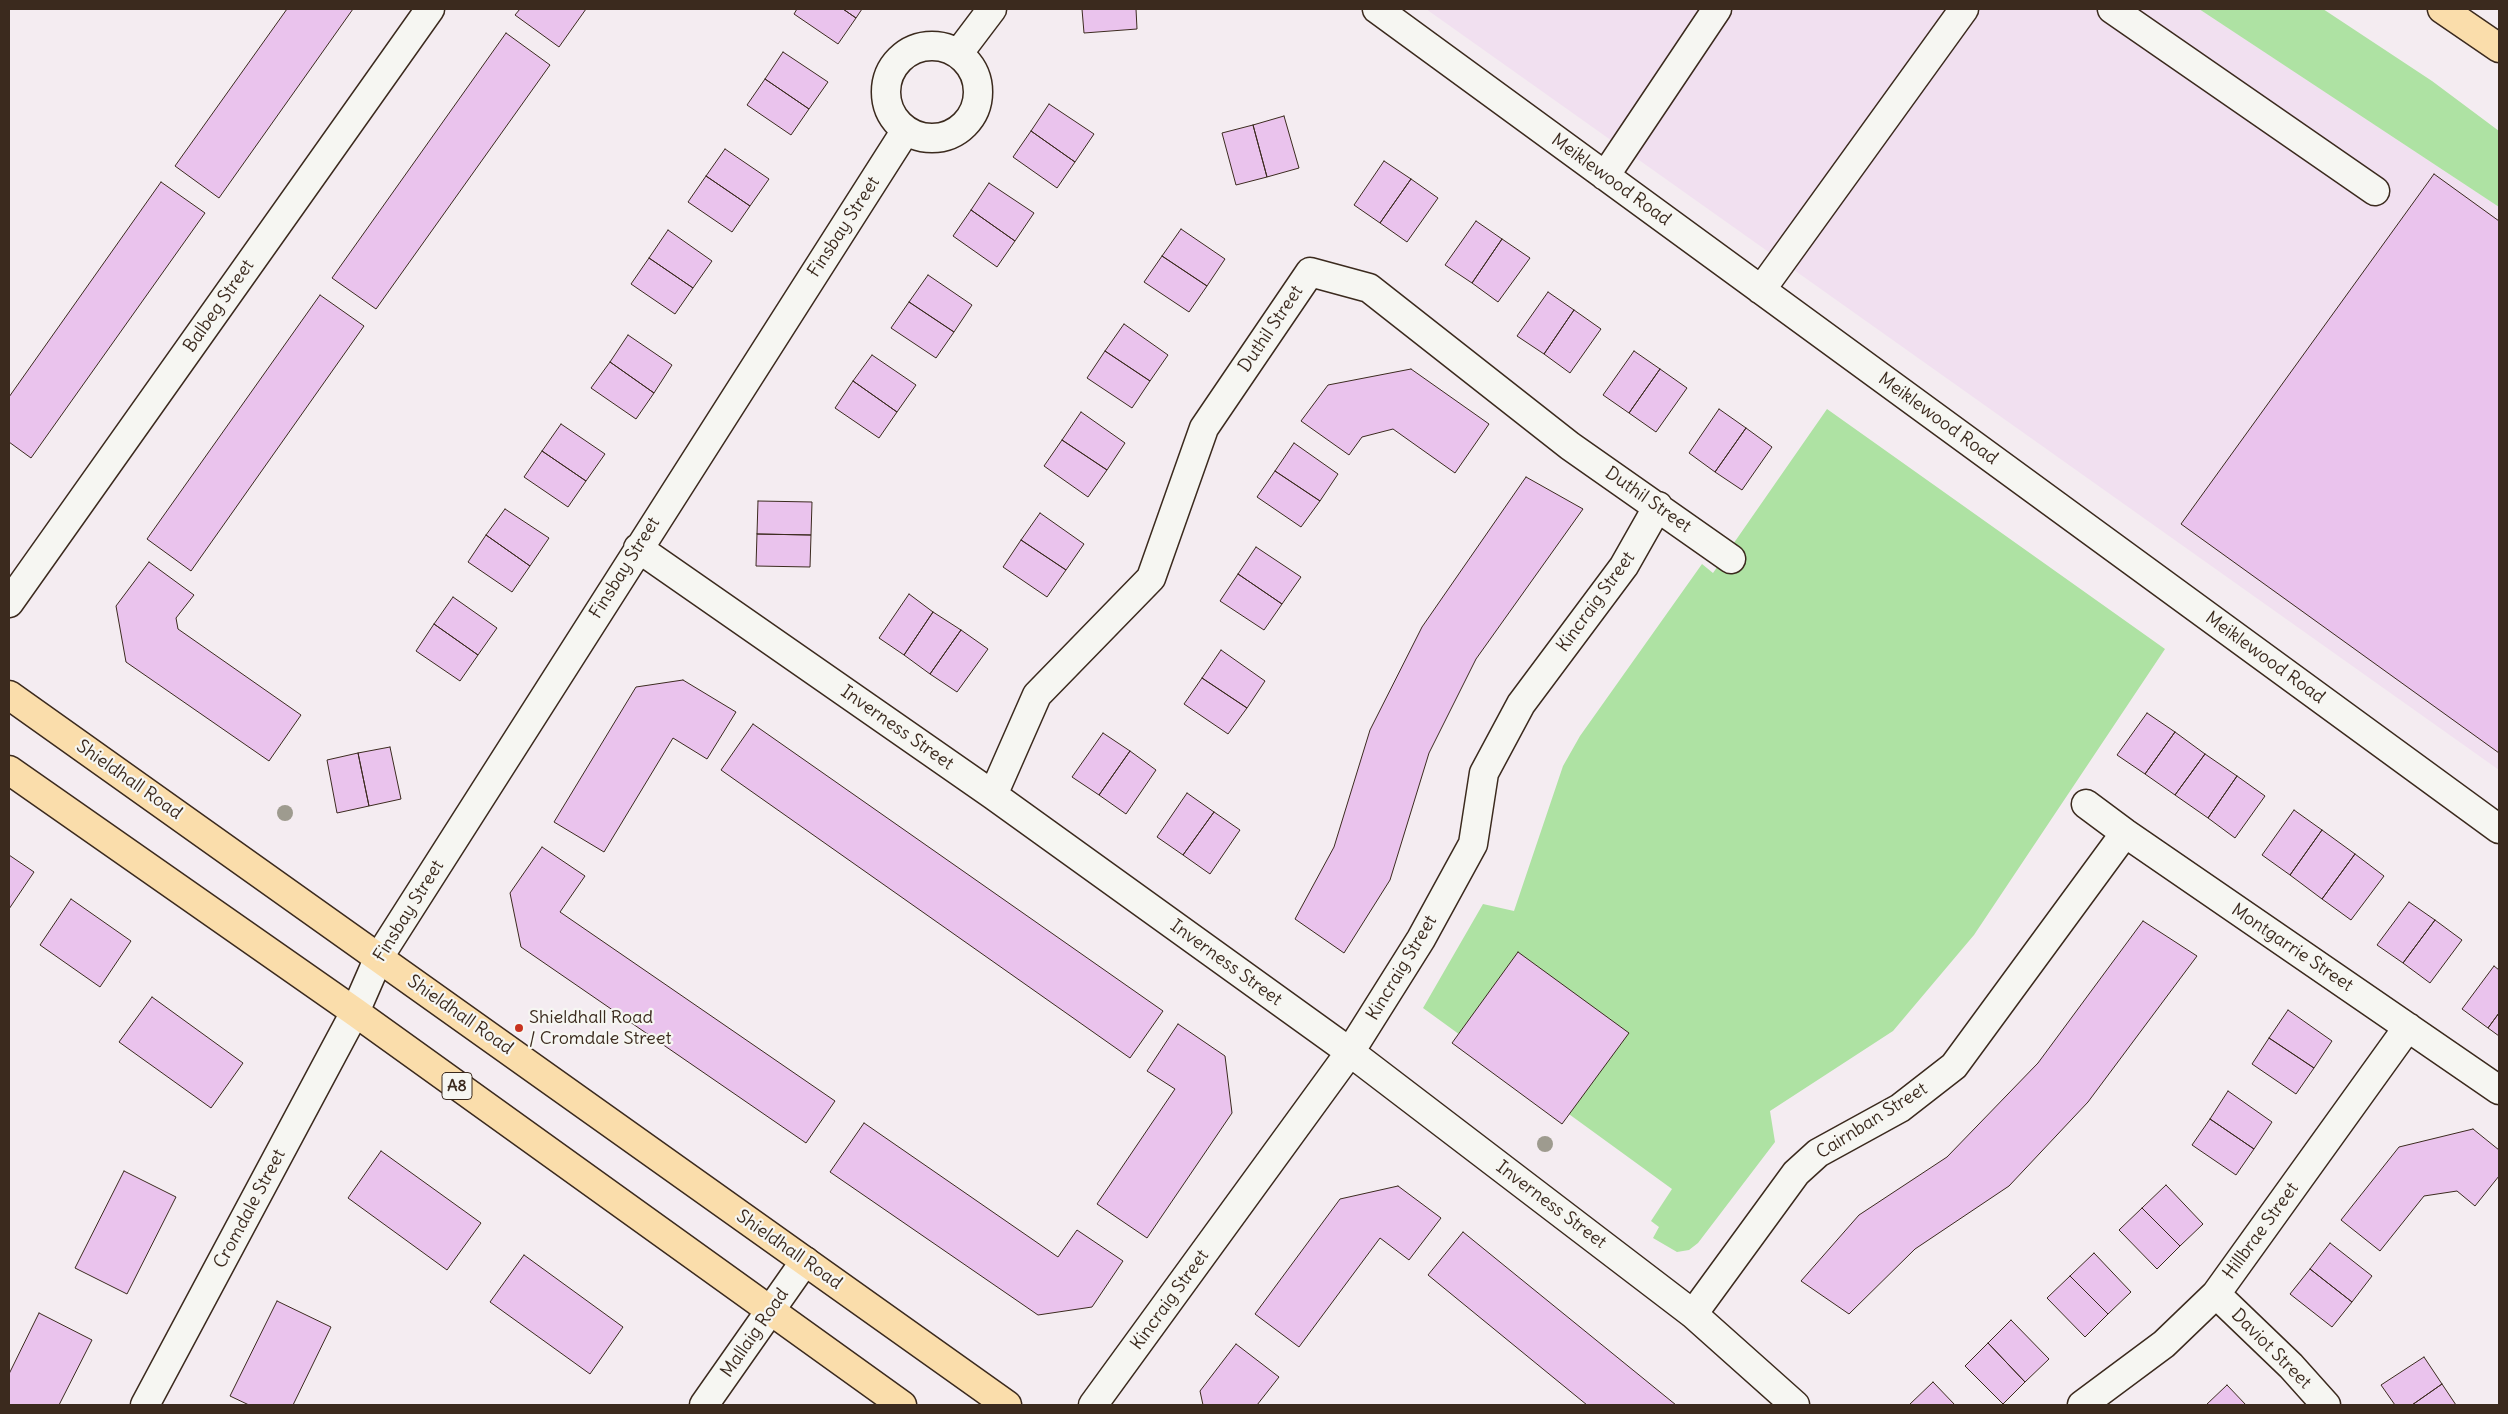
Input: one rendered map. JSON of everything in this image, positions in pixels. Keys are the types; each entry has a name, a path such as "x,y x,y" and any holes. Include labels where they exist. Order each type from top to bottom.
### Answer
{"main road":[{"path":"2442,9 2499,48"},
{"name":"Shieldhall Road","path":"9,695 1007,1405"},
{"name":"A8","path":"9,770 354,1012 902,1405"}],"street":[{"name":"Balbeg Street","path":"9,603 430,9"},
{"path":"958,54 992,9"},
{"path":"1605,176 1717,9"},
{"path":"1761,290 1964,9"},
{"path":"2112,9 2375,191"},
{"name":"Meiklewood Road","path":"1392,13 1605,176 2499,829"},
{"path":"931,46 945,48 958,54 970,65 976,80 978,96 974,111 965,124 952,134 936,138 920,136 906,130 895,120 887,100 888,78 894,66 904,55 916,48 931,46"},
{"name":"Finsbay Street","path":"354,1012 379,957 906,130"},
{"name":"Duthil Street","path":"992,795 1037,695 1152,578 1204,428 1310,272 1369,288 1570,446 1731,559"},
{"name":"Kincraig Street","path":"1093,1405 1350,1052 1421,939 1473,844 1484,773 1521,704 1624,566 1658,506"},
{"name":"Inverness Street","path":"638,548 992,795 1350,1052 1693,1314 1795,1405"},
{"name":"Montgarrie Street","path":"2086,804 2124,833 2499,1090"},
{"name":"Cairnban Street","path":"1693,1314 1796,1173 1818,1153 1900,1108 1954,1066 2124,833"},
{"name":"Cromdale Street","path":"145,1405 354,1012"},
{"name":"Hillbrae Street","path":"2082,1405 2164,1344 2216,1294 2408,1027"},
{"name":"Mallaig Road","path":"704,1405 805,1261"},
{"name":"Daviot Street","path":"2216,1294 2291,1366 2326,1405"}],"shaded area":[{"path":"1426,9 2199,9 2499,207 2499,770"}],"green space":[{"path":"2199,9 2323,9 2432,81 2499,131 2499,207"},
{"path":"1827,409 2165,649 1974,935 1893,1031 1770,1111 1775,1142 1698,1243 1689,1250 1677,1252 1653,1238 1659,1227 1651,1221 1672,1189 1423,1008 1483,904 1514,911 1563,766 1580,736 1702,564 1713,573"}],"building":[{"path":"287,9 353,9 219,198 175,166"},
{"path":"520,9 586,9 559,47 515,15"},
{"path":"797,9 843,9 856,18 838,44 794,14"},
{"path":"843,9 862,9 856,18"},
{"path":"1082,9 1136,9 1137,29 1084,33"},
{"path":"506,33 550,65 376,309 332,278"},
{"path":"783,52 828,82 809,109 765,79"},
{"path":"765,79 809,109 791,135 747,105"},
{"path":"1049,104 1094,134 1075,162 1031,131"},
{"path":"1284,116 1299,168 1267,177 1253,125"},
{"path":"1253,125 1267,177 1236,185 1222,133"},
{"path":"1031,131 1075,162 1057,188 1013,157"},
{"path":"725,149 769,179 750,206 706,176"},
{"path":"1384,161 1411,179 1380,223 1354,205"},
{"path":"2434,174 2499,221 2499,753 2181,524"},
{"path":"706,176 750,206 732,232 688,202"},
{"path":"1411,179 1438,198 1407,242 1380,223"},
{"path":"161,182 205,213 31,458 9,442 9,397"},
{"path":"989,183 1034,213 1015,241 971,210"},
{"path":"971,210 1015,241 997,267 953,236"},
{"path":"1476,221 1502,239 1472,283 1445,265"},
{"path":"1181,229 1225,259 1207,286 1162,256"},
{"path":"668,230 712,261 693,288 649,258"},
{"path":"1502,239 1530,258 1498,302 1472,283"},
{"path":"1162,256 1207,286 1189,312 1144,282"},
{"path":"649,258 693,288 675,314 631,284"},
{"path":"928,275 972,305 954,332 909,302"},
{"path":"1548,292 1574,310 1544,354 1517,336"},
{"path":"320,295 364,326 191,571 147,539"},
{"path":"909,302 954,332 936,358 891,328"},
{"path":"1574,310 1601,329 1570,373 1544,354"},
{"path":"1124,324 1168,355 1150,381 1105,351"},
{"path":"628,335 672,365 654,393 610,362"},
{"path":"1105,351 1150,381 1132,408 1087,378"},
{"path":"1634,351 1660,369 1629,413 1603,395"},
{"path":"872,355 916,385 897,412 853,381"},
{"path":"610,362 654,393 636,419 591,388"},
{"path":"1411,369 1489,424 1455,473 1393,429 1362,437 1349,455 1301,421 1328,385"},
{"path":"1660,369 1687,388 1656,432 1629,413"},
{"path":"853,381 897,412 879,438 835,408"},
{"path":"1719,409 1746,428 1715,472 1689,453"},
{"path":"1081,412 1125,443 1107,470 1062,440"},
{"path":"561,424 605,454 586,481 542,451"},
{"path":"1746,428 1772,447 1742,490 1715,472"},
{"path":"1062,440 1107,470 1088,497 1044,466"},
{"path":"1294,443 1338,474 1320,501 1275,471"},
{"path":"542,451 586,481 568,507 524,477"},
{"path":"1275,471 1320,501 1301,527 1257,497"},
{"path":"1526,477 1583,509 1476,659 1429,753 1390,880 1344,953 1295,919 1334,847 1370,730 1422,627"},
{"path":"758,501 812,502 811,535 757,534"},
{"path":"505,509 549,538 530,566 486,535"},
{"path":"1040,513 1084,544 1066,570 1021,540"},
{"path":"757,534 811,535 810,567 756,566"},
{"path":"486,535 530,566 512,592 468,562"},
{"path":"1021,540 1066,570 1047,597 1003,567"},
{"path":"1256,547 1301,577 1282,604 1238,574"},
{"path":"149,562 194,595 176,618 178,629 301,715 269,761 126,662 116,606"},
{"path":"1238,574 1282,604 1264,630 1220,601"},
{"path":"909,594 933,612 904,655 879,638"},
{"path":"453,597 497,628 478,655 434,624"},
{"path":"933,612 961,630 930,674 904,655"},
{"path":"434,624 478,655 460,681 416,651"},
{"path":"961,630 988,649 957,692 930,674"},
{"path":"1221,650 1265,681 1247,708 1202,678"},
{"path":"1202,678 1247,708 1228,734 1184,704"},
{"path":"683,680 736,712 707,759 673,738 604,852 554,822 636,687"},
{"path":"2147,713 2175,732 2145,774 2117,755"},
{"path":"753,724 1163,1011 1130,1058 721,770"},
{"path":"2175,732 2205,754 2175,795 2145,774"},
{"path":"1103,733 1130,751 1099,795 1072,777"},
{"path":"390,747 401,799 369,806 358,753"},
{"path":"1130,751 1156,770 1126,814 1099,795"},
{"path":"358,753 369,806 337,813 327,760"},
{"path":"2205,754 2237,776 2208,818 2175,795"},
{"path":"2237,776 2265,796 2235,838 2208,818"},
{"path":"1187,793 1214,812 1183,855 1157,837"},
{"path":"2294,810 2322,830 2290,875 2262,855"},
{"path":"1214,812 1240,830 1210,874 1183,855"},
{"path":"2322,830 2355,854 2322,899 2290,875"},
{"path":"542,847 585,876 560,912 835,1101 806,1143 521,947 510,893"},
{"path":"2355,854 2384,876 2351,920 2322,899"},
{"path":"9,855 34,872 9,909"},
{"path":"71,899 131,941 100,987 40,945"},
{"path":"2409,902 2435,920 2403,963 2377,945"},
{"path":"2435,920 2462,940 2430,983 2403,963"},
{"path":"2143,921 2197,956 2088,1102 2009,1186 1915,1249 1849,1314 1801,1281 1859,1215 1947,1157 2038,1063"},
{"path":"1518,952 1629,1033 1562,1124 1452,1043"},
{"path":"2494,966 2499,970 2499,1013 2488,1028 2462,1009"},
{"path":"152,997 243,1063 211,1108 119,1042"},
{"path":"2288,1010 2332,1041 2314,1068 2269,1038"},
{"path":"2499,1013 2499,1036 2488,1028"},
{"path":"1178,1024 1225,1056 1232,1113 1147,1238 1097,1204 1175,1089 1147,1071"},
{"path":"2269,1038 2314,1068 2296,1094 2252,1064"},
{"path":"2228,1091 2272,1122 2254,1149 2210,1119"},
{"path":"2210,1119 2254,1149 2236,1175 2192,1145"},
{"path":"864,1123 1058,1257 1077,1230 1123,1261 1092,1307 1038,1315 830,1172"},
{"path":"2473,1129 2499,1150 2499,1176 2475,1206 2457,1191 2424,1196 2380,1251 2341,1220 2399,1147"},
{"path":"381,1151 481,1223 447,1270 348,1198"},
{"path":"124,1171 176,1197 127,1294 75,1268"},
{"path":"2166,1185 2203,1224 2180,1246 2142,1208"},
{"path":"1398,1186 1441,1218 1409,1260 1380,1238 1299,1347 1255,1314 1340,1199"},
{"path":"2142,1208 2180,1246 2157,1269 2119,1230"},
{"path":"1463,1232 1676,1405 1587,1405 1428,1275"},
{"path":"2330,1243 2372,1276 2352,1302 2310,1269"},
{"path":"2094,1253 2131,1292 2108,1314 2070,1276"},
{"path":"524,1255 623,1327 590,1374 490,1302"},
{"path":"2310,1269 2352,1302 2332,1327 2290,1294"},
{"path":"2070,1276 2108,1314 2085,1337 2047,1298"},
{"path":"277,1301 331,1327 293,1405 249,1405 230,1396"},
{"path":"39,1313 92,1340 59,1405 9,1405 9,1374"},
{"path":"2011,1320 2049,1359 2025,1382 1988,1343"},
{"path":"1988,1343 2025,1382 2003,1404 1965,1366"},
{"path":"1236,1344 1279,1377 1257,1405 1203,1405 1200,1391"},
{"path":"2424,1357 2442,1384 2412,1405 2395,1405 2381,1385"},
{"path":"1933,1382 1955,1405 1909,1405"},
{"path":"2442,1384 2456,1405 2412,1405"},
{"path":"2227,1385 2246,1405 2206,1405"}],"place":[{"name":"Shieldhall Road / Cromdale Street","path":"519,1028"}]}
